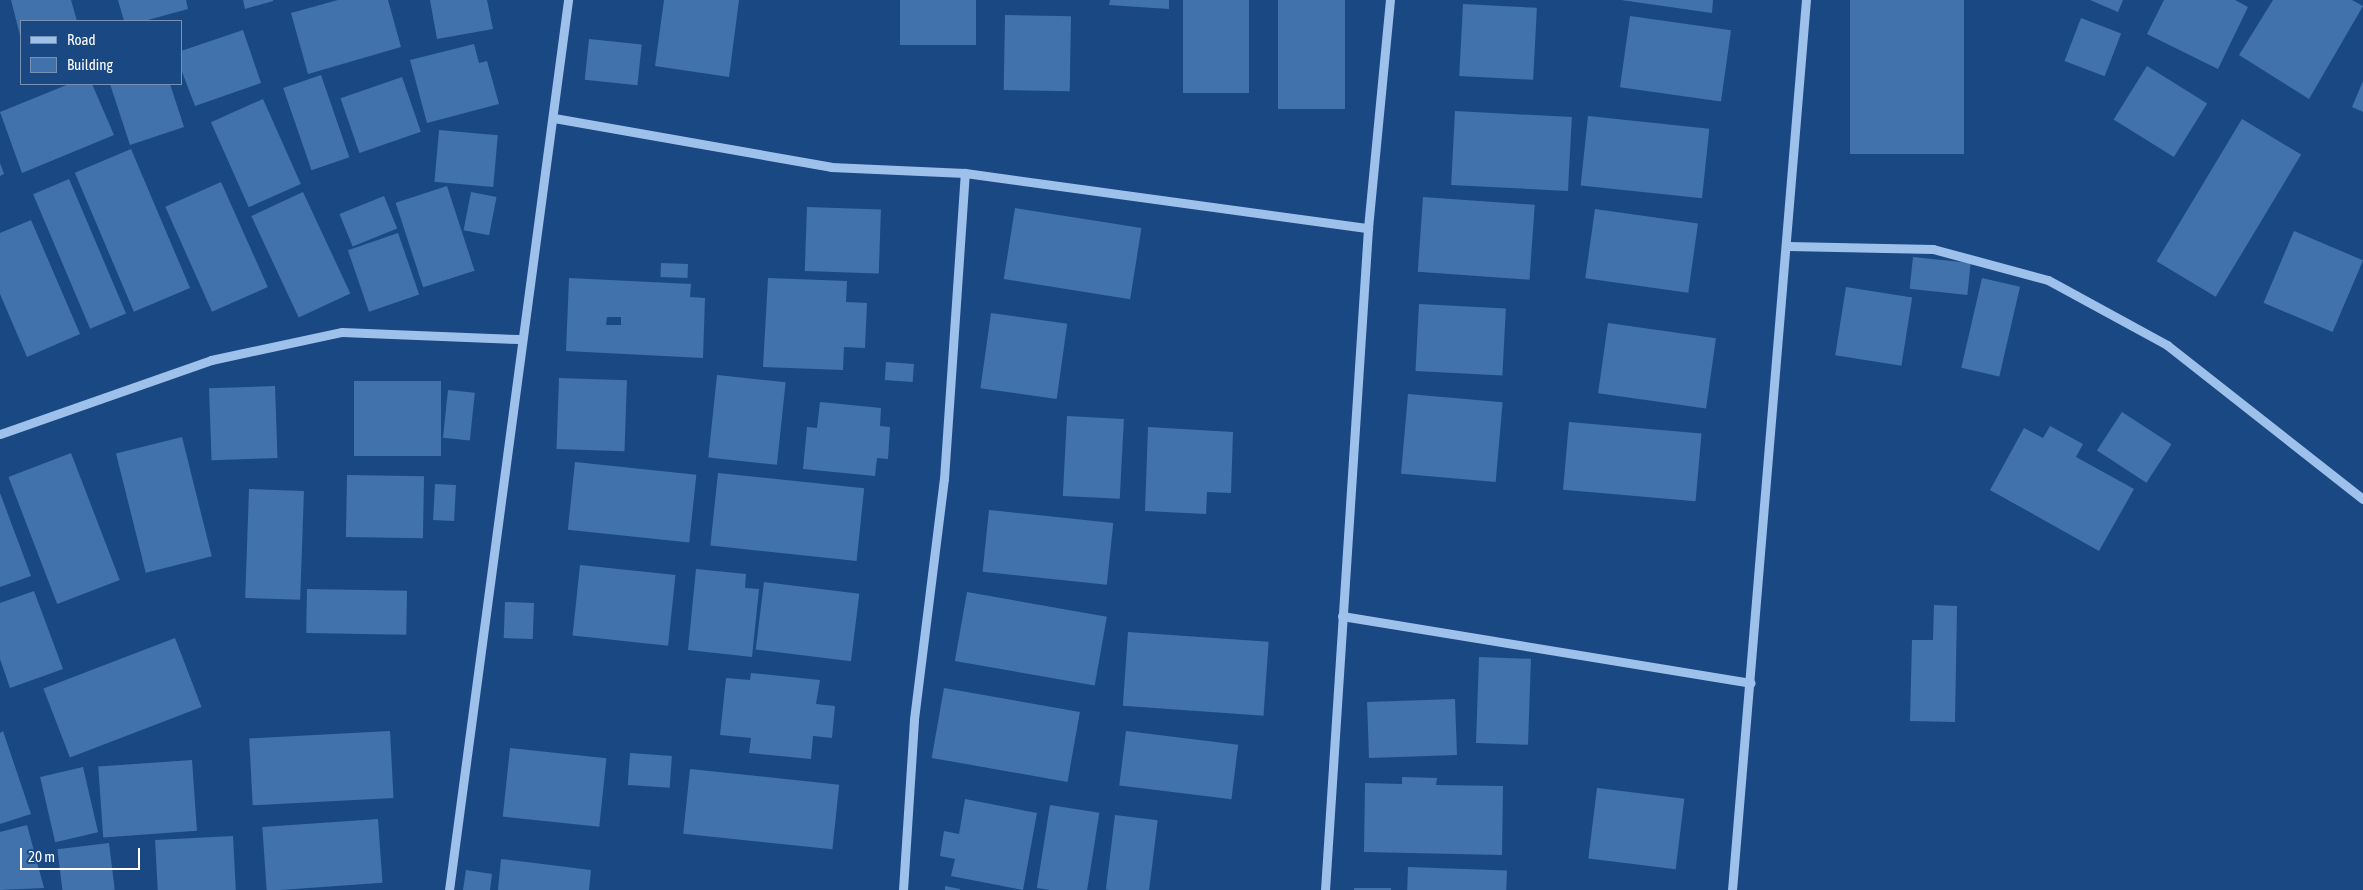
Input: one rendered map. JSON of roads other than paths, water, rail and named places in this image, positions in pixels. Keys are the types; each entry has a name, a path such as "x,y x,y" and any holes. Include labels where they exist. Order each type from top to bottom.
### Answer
{"street":[{"path":"449,890 519,339 554,118 568,0"},
{"path":"1325,890 1368,228 1390,0"},
{"path":"1732,890 1788,246 1806,0"},
{"path":"554,118 831,167 965,173 1368,228"},
{"path":"903,890 914,719 944,479 965,173"},
{"path":"1788,246 1933,249 2048,280 2166,345 2363,499"},
{"path":"0,434 210,360 342,332 519,339"},
{"path":"1342,616 1751,683"}]}
